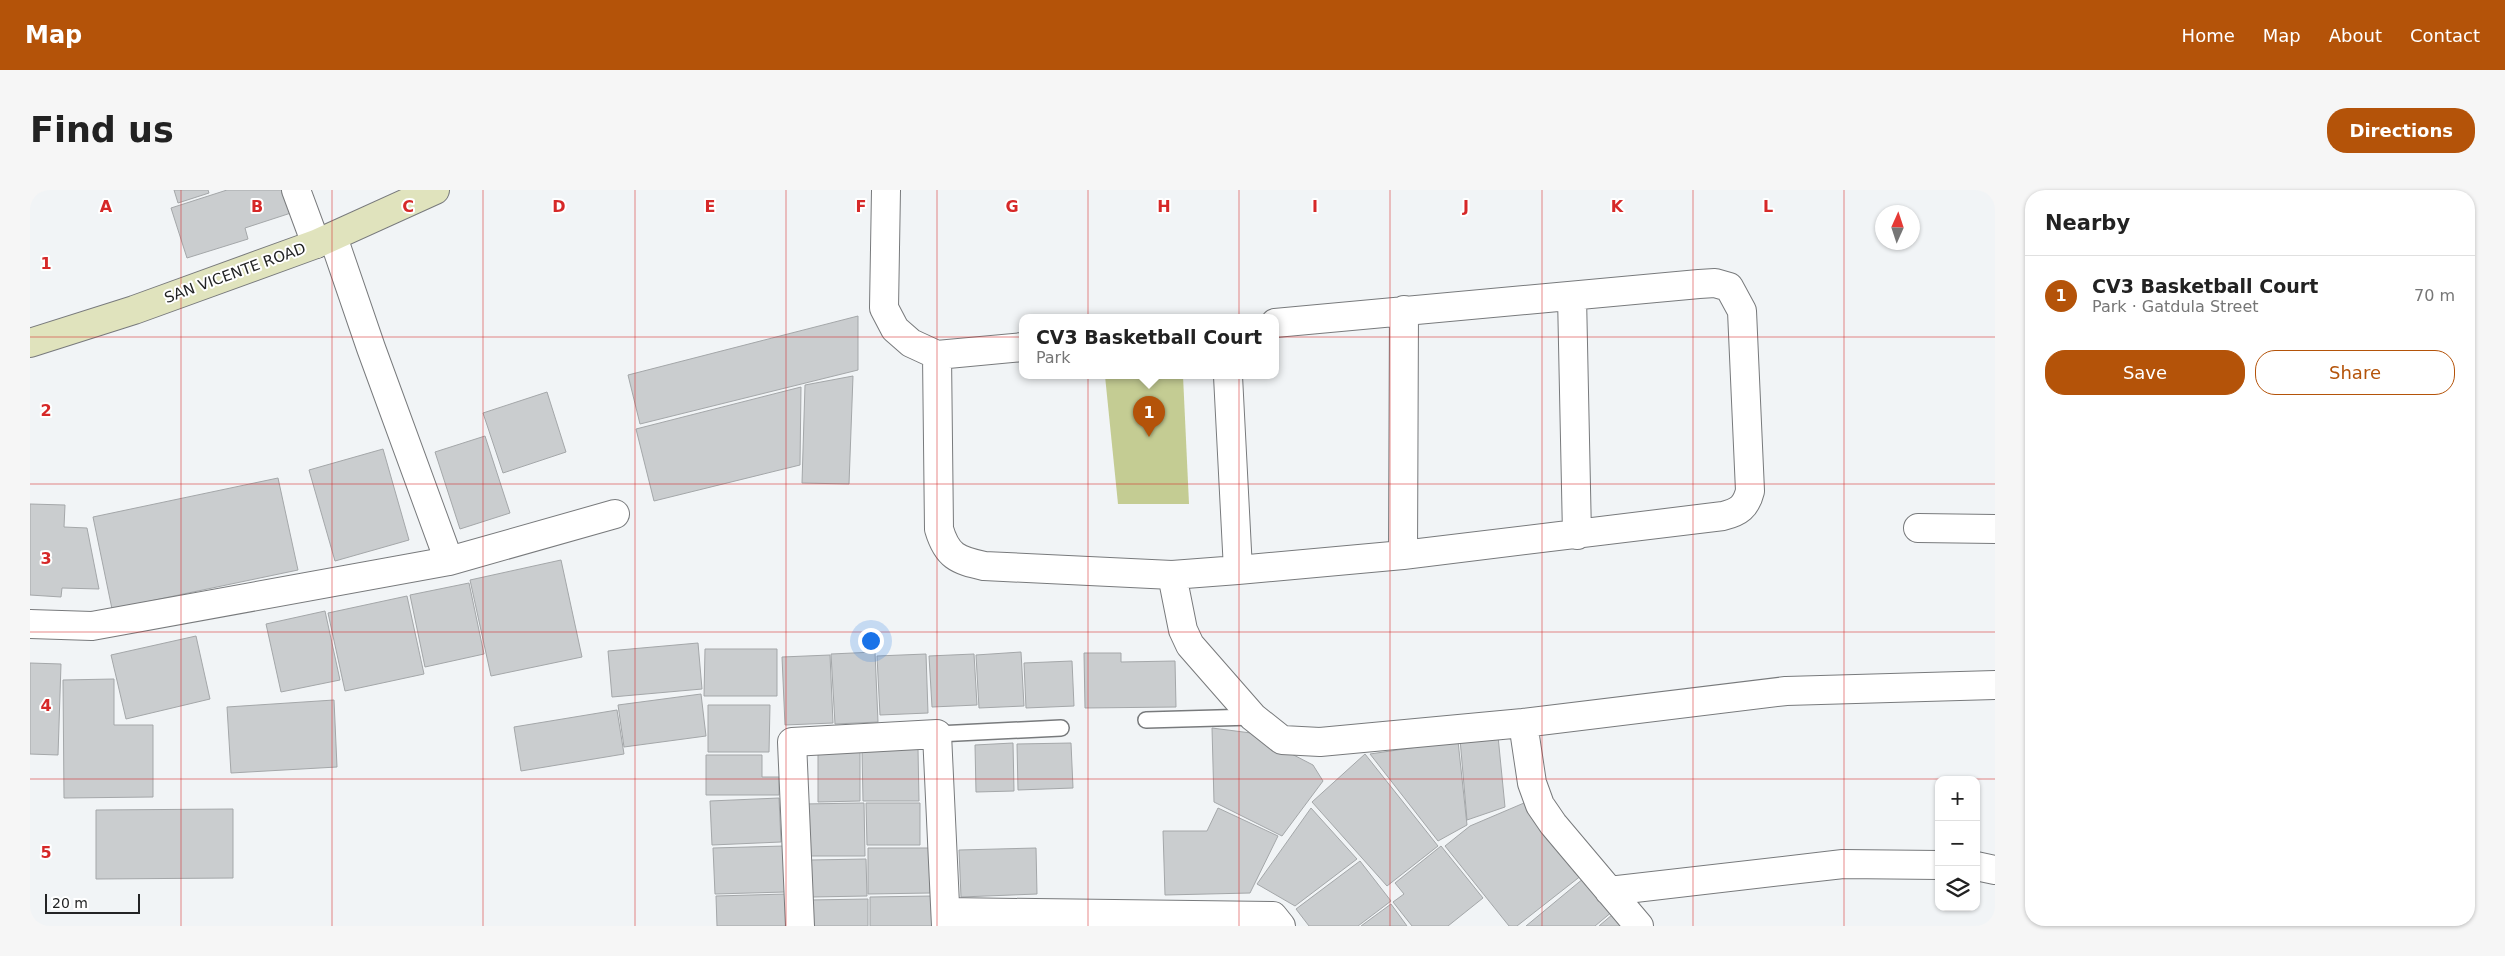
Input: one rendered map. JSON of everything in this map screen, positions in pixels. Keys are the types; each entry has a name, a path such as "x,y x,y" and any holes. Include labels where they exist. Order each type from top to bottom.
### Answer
{"main road":[{"name":"SAN VICENTE ROAD","path":"30,343 134,310 325,241 435,190"}],"street":[{"path":"296,190 325,241 370,348 449,561"},
{"path":"886,190 884,308 895,328 911,342 937,355 1019,347"},
{"path":"937,355 939,529 944,544 951,554 964,562 984,566 1172,575 1403,555 1728,515 1743,508 1750,491 1742,311 1728,287 1715,283 1699,284 1279,323"},
{"path":"1572,296 1577,535"},
{"path":"1403,555 1404,310"},
{"path":"1228,379 1238,570"},
{"path":"30,624 92,626 449,561 614,514"},
{"path":"1918,528 1995,529"},
{"path":"1172,575 1183,630 1190,645 1253,716 1282,740 1320,742 1523,723 1786,691 1995,685"},
{"path":"1523,723 1532,783 1540,805 1639,926"},
{"path":"800,926 792,742 937,734 946,919 1273,916 1282,926"},
{"path":"1609,891 1843,864 1935,865"},
{"path":"1980,867 1995,870"}],"lane":[{"path":"1146,720 1253,716"},
{"path":"937,734 1061,728"}],"green space":[{"path":"1105,379 1183,379 1189,504 1118,504"}],"building":[{"path":"174,190 208,190 209,193 178,203"},
{"path":"227,190 290,190 297,211 245,228 248,239 187,258 171,208"},
{"path":"858,316 858,370 640,424 628,375"},
{"path":"853,376 849,484 802,483 805,385"},
{"path":"801,387 800,465 654,501 636,429"},
{"path":"547,392 566,452 503,473 483,413"},
{"path":"485,436 510,513 460,529 435,452"},
{"path":"383,449 409,540 335,561 309,470"},
{"path":"278,478 298,570 112,609 93,517"},
{"path":"30,504 65,505 64,527 87,528 99,589 62,588 61,597 30,595"},
{"path":"561,560 582,657 491,676 470,580"},
{"path":"469,583 484,654 425,667 410,595"},
{"path":"407,596 424,674 345,691 328,613"},
{"path":"325,611 340,680 281,692 266,624"},
{"path":"196,636 210,699 126,719 111,655"},
{"path":"698,643 702,689 612,697 608,651"},
{"path":"705,649 777,649 777,696 704,696"},
{"path":"875,652 878,722 835,724 831,654"},
{"path":"1021,652 1024,706 979,708 976,655"},
{"path":"1084,653 1121,653 1121,662 1175,661 1176,707 1085,708"},
{"path":"926,654 928,713 880,715 877,656"},
{"path":"974,654 977,705 932,707 929,656"},
{"path":"830,655 833,723 785,725 782,657"},
{"path":"1072,661 1074,706 1026,708 1024,663"},
{"path":"30,663 61,664 58,755 30,754"},
{"path":"114,679 114,725 153,725 153,797 64,798 63,680"},
{"path":"701,694 706,736 624,747 618,705"},
{"path":"334,700 337,767 231,773 227,707"},
{"path":"708,705 770,705 769,752 708,752"},
{"path":"617,710 624,754 521,771 514,727"},
{"path":"1212,728 1251,733 1313,765 1323,781 1282,836 1214,802"},
{"path":"1498,736 1505,807 1467,820 1460,739"},
{"path":"1458,741 1467,825 1438,841 1370,754"},
{"path":"1013,743 1014,791 976,792 975,745"},
{"path":"1071,743 1073,788 1018,790 1017,744"},
{"path":"862,749 918,749 919,801 863,801"},
{"path":"818,750 860,750 860,801 818,802"},
{"path":"1365,754 1438,846 1387,886 1312,802"},
{"path":"706,755 762,755 762,777 779,777 779,795 706,795"},
{"path":"779,798 781,842 712,845 710,801"},
{"path":"864,803 865,856 804,856 803,804"},
{"path":"866,803 920,803 920,845 867,845"},
{"path":"1524,803 1582,875 1517,926 1509,926 1445,846 1470,826"},
{"path":"1218,808 1278,836 1250,893 1165,895 1163,831 1207,831"},
{"path":"1311,808 1357,859 1295,906 1257,884"},
{"path":"233,809 233,878 96,879 96,810"},
{"path":"784,846 785,892 715,894 713,848"},
{"path":"1441,846 1483,898 1448,926 1412,926 1393,902 1404,894 1395,883"},
{"path":"868,848 929,848 930,893 868,894"},
{"path":"1036,848 1037,894 961,897 959,850"},
{"path":"866,859 867,896 812,897 811,860"},
{"path":"1360,861 1391,901 1358,926 1309,926 1296,909"},
{"path":"1584,878 1613,911 1595,926 1526,926"},
{"path":"787,894 788,926 717,926 716,896"},
{"path":"932,896 933,926 870,926 870,897"},
{"path":"868,899 868,926 810,926 810,900"},
{"path":"1391,904 1407,926 1361,926"},
{"path":"1613,914 1623,926 1599,926"}],"place":[{"name":"CV3 Basketball Court","path":"1149,437"}]}
